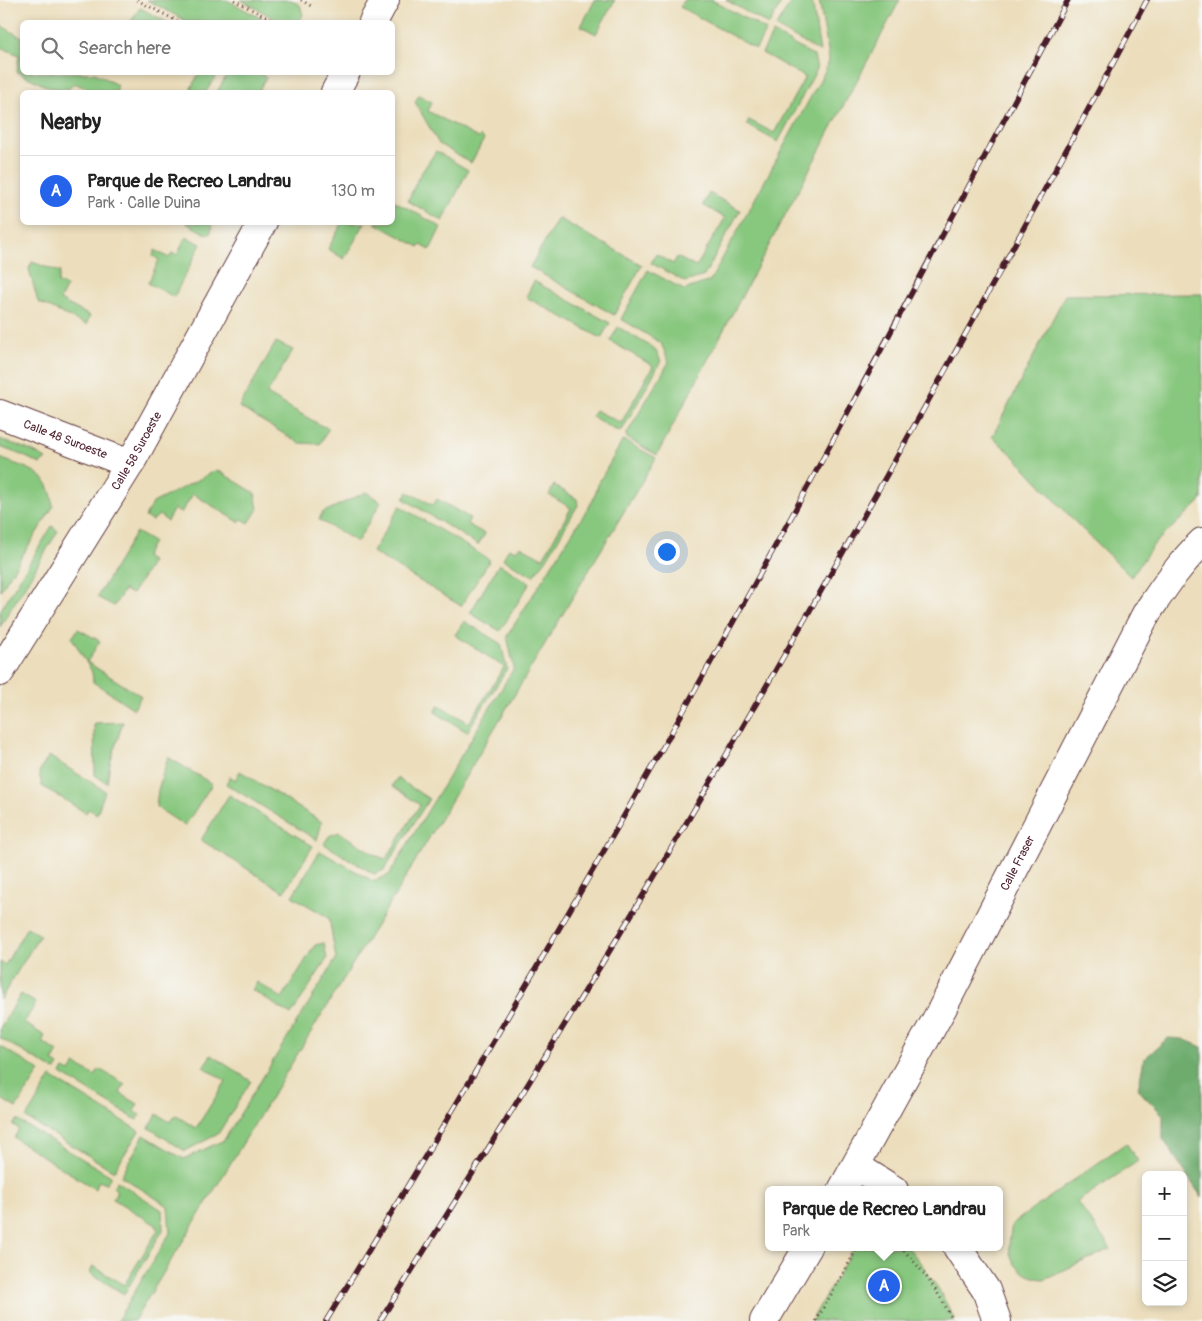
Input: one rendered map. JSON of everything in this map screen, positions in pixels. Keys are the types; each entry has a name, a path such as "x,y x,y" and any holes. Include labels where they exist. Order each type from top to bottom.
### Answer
{"street":[{"path":"374,20 385,0"},
{"path":"336,90 344,75"},
{"name":"Calle 58 Suroeste","path":"0,672 130,464 261,225"},
{"name":"Calle 48 Suroeste","path":"0,414 130,464"},
{"name":"Calle Fraser","path":"844,1186 942,1009 1146,614 1169,579 1191,552 1202,542"},
{"path":"856,1166 888,1186"},
{"path":"764,1321 806,1251"},
{"path":"960,1251 986,1290 997,1321"}],"path":[{"path":"137,0 175,20"},
{"path":"234,0 271,20"},
{"path":"301,0 311,6"},
{"path":"816,1321 856,1251"},
{"path":"904,1251 921,1269 946,1308 952,1321"}],"green space":[{"path":"147,0 227,0 264,20 184,20"},
{"path":"241,0 292,0 300,5 303,15 299,20 277,20"},
{"path":"595,0 615,0 596,34 581,26"},
{"path":"684,0 712,0 766,30 756,49 680,7"},
{"path":"726,0 783,0 769,25"},
{"path":"792,0 812,0 820,52 776,27"},
{"path":"819,0 900,0 657,455 627,438 626,435 669,362 661,343 621,319 648,270 684,290 710,281 829,61"},
{"path":"140,8 163,20 132,20"},
{"path":"0,25 20,36 20,73 17,72 19,55 0,47"},
{"path":"773,33 814,56 817,69 778,142 747,125 749,120 774,133 805,77 762,53"},
{"path":"23,75 99,75 117,85 117,90 91,90 74,83 69,89 50,88"},
{"path":"198,75 217,75 207,90 190,90"},
{"path":"227,75 262,75 266,77 259,90 218,90"},
{"path":"419,95 432,102 428,111 478,138 480,136 484,139 471,163 439,144 415,102"},
{"path":"436,151 468,170 443,221 408,201 418,178"},
{"path":"709,193 740,210 704,276 685,282 651,263 656,254 673,264 677,257 696,267 725,218 703,205"},
{"path":"395,201 441,227 430,250 421,245 419,247 379,225 395,225"},
{"path":"558,218 642,265 614,315 530,267"},
{"path":"190,225 211,225 210,234 204,233"},
{"path":"341,225 364,225 344,259 328,249"},
{"path":"186,237 201,244 174,297 148,283 159,260 153,256 155,250 169,258 172,253 177,255"},
{"path":"32,262 60,272 58,283 67,286 60,300 90,316 86,325 38,302 29,269"},
{"path":"534,281 610,323 601,338 526,297"},
{"path":"1202,294 1202,500 1155,543 1131,577 1078,525 1013,455 992,437 1065,295"},
{"path":"618,327 655,349 661,361 623,429 618,431 592,416 595,410 621,423 653,366 610,341"},
{"path":"276,342 293,350 267,394 322,426 329,428 320,444 299,443 239,407"},
{"path":"0,439 32,451 46,459 40,464 0,447"},
{"path":"623,440 656,458 398,890 134,1321 117,1321 170,1233 168,1206 121,1176 144,1135 184,1159 224,1140 336,959 329,918 292,896 320,851 373,881 389,875 514,668 507,636 593,500 599,482"},
{"path":"0,458 29,469 43,478 48,485 53,507 0,591"},
{"path":"217,470 255,493 258,509 249,523 242,519 239,522 193,494 181,513 174,509 167,521 159,515 152,521 145,517 153,503"},
{"path":"554,485 577,499 578,505 546,560 533,576 503,559 509,548 516,551 520,546 543,558 571,508 549,495"},
{"path":"366,492 381,502 357,542 319,520 322,513"},
{"path":"408,492 433,505 437,499 470,518 467,524 485,534 478,545 404,499"},
{"path":"400,506 490,560 461,606 372,552"},
{"path":"52,526 58,531 0,627 0,611"},
{"path":"136,532 153,542 145,557 152,562 132,594 124,590 114,606 97,597"},
{"path":"499,564 530,583 500,631 470,613"},
{"path":"464,621 501,644 507,669 467,732 435,712 439,705 469,723 504,667 455,635"},
{"path":"78,629 100,641 87,662 141,696 134,709 93,682 92,672 72,638"},
{"path":"123,722 110,764 107,783 95,775 94,723"},
{"path":"49,756 105,791 97,814 88,809 86,813 42,786 39,772"},
{"path":"168,757 212,784 185,826 156,807 158,790"},
{"path":"240,771 322,822 317,840 226,784 230,776 235,780"},
{"path":"397,778 429,799 384,870 374,874 324,844 329,836 339,832 377,856 386,859 420,805 392,786"},
{"path":"229,795 313,846 284,892 201,840"},
{"path":"27,927 40,935 0,1000 0,962 5,965"},
{"path":"324,943 327,959 291,1015 252,990 257,982 282,998 315,945"},
{"path":"21,994 36,1003 24,1023 45,1036 42,1042 58,1052 53,1061 59,1065 56,1070 0,1038 0,1028"},
{"path":"1168,1038 1183,1039 1202,1047 1202,1198 1187,1175 1187,1171 1184,1171 1163,1139 1163,1115 1138,1090 1144,1059"},
{"path":"0,1046 40,1071 16,1108 0,1098"},
{"path":"211,1055 251,1081 218,1134 185,1151 149,1128 157,1114 170,1122 175,1115 196,1128 226,1081 203,1067"},
{"path":"75,1064 95,1076 99,1069 125,1084 120,1093 138,1104 134,1111 140,1115 137,1120 61,1074 64,1069 70,1072"},
{"path":"51,1077 139,1131 114,1171 26,1118"},
{"path":"17,1120 111,1176 106,1184 99,1181 95,1189 14,1138 19,1129 13,1125"},
{"path":"1126,1143 1138,1161 1077,1202 1111,1249 1044,1279 1031,1276 1020,1270 1010,1254 1012,1224"},
{"path":"117,1181 162,1210 163,1230 124,1294 90,1273 93,1266 124,1285 158,1230 156,1225 113,1199 117,1191 113,1187"},
{"path":"852,1251 911,1251 934,1282 955,1321 811,1321"}],"railway":[{"path":"326,1321 452,1112 755,584 1068,0"},
{"path":"380,1321 568,1020 739,734 917,421 1147,0"}],"place":[{"name":"Parque de Recreo Landrau","path":"884,1286"}]}
